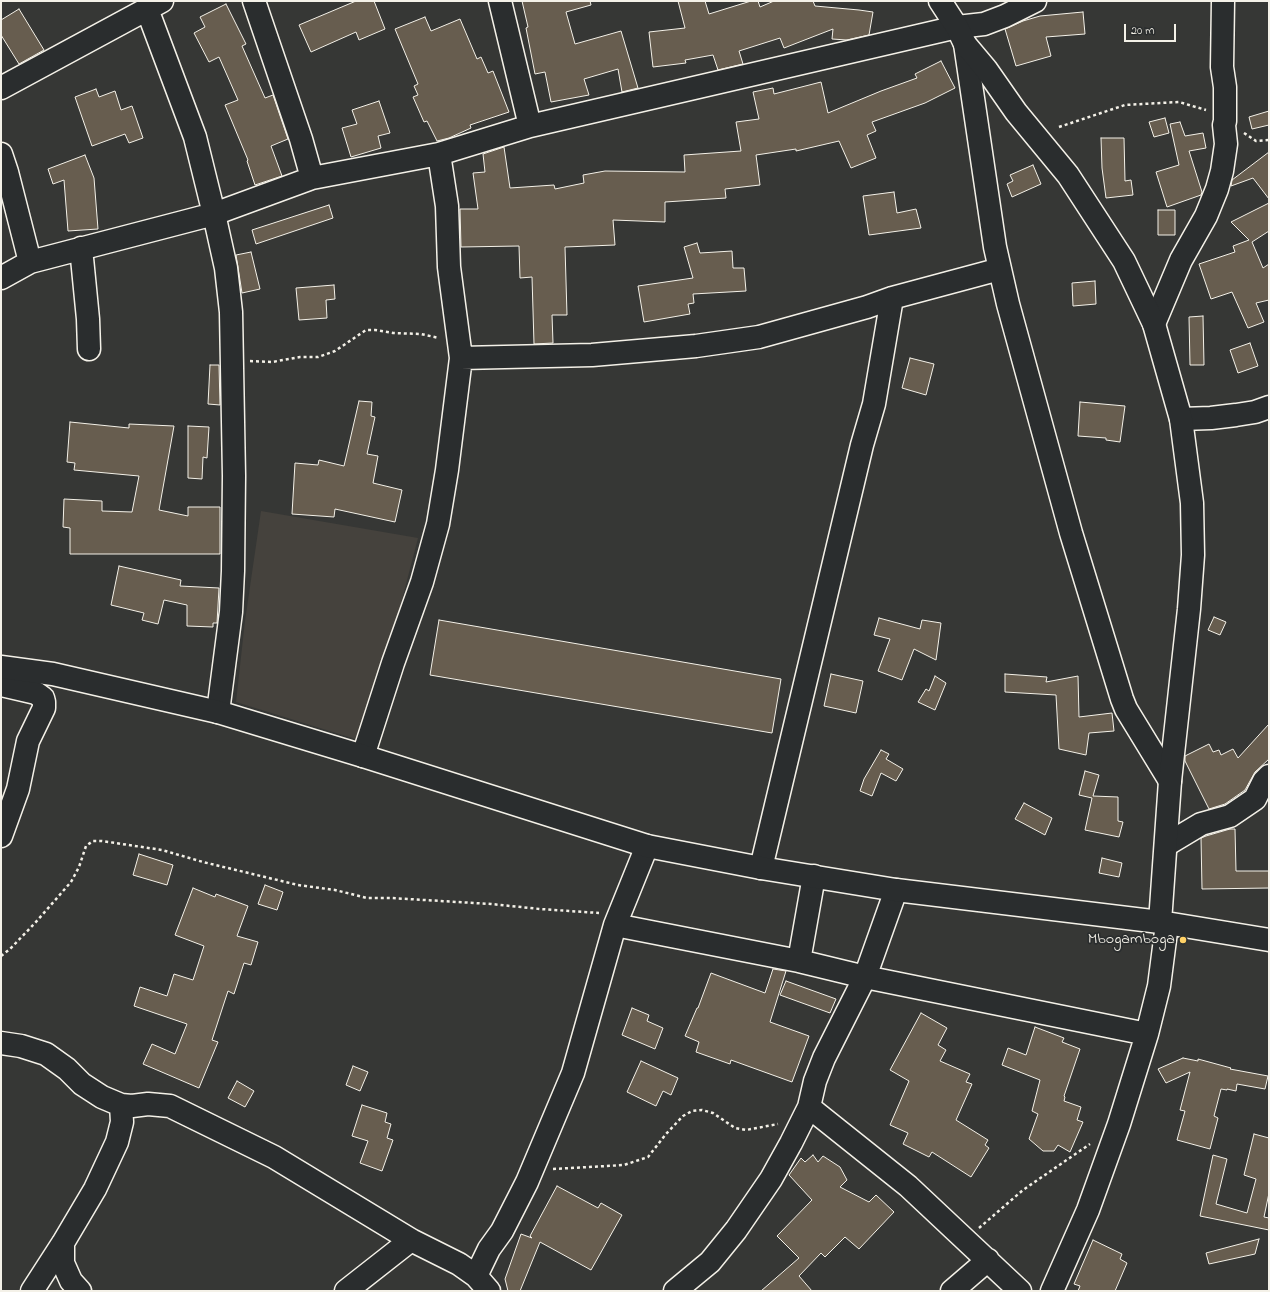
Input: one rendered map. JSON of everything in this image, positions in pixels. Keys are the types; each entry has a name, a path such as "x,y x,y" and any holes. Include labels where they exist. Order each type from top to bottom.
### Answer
{"street":[{"path":"254,1 301,139 312,178"},
{"path":"500,1 530,126"},
{"path":"940,1 961,35 1016,112 1068,175 1124,261 1154,324 1181,419 1192,503 1193,555 1189,609 1170,781 1159,986 1147,1034 1119,1124 1088,1210 1052,1291"},
{"path":"1,278 30,262 214,214 312,178 439,154 530,126 961,35 1035,1"},
{"path":"1154,324 1181,260 1206,216 1222,171 1226,144 1224,125 1225,87 1222,67 1223,1"},
{"path":"1,88 155,5 195,137 226,268 231,312 234,476 233,571 231,612 218,712"},
{"path":"961,35 995,247 1008,304 1071,533 1122,699 1126,709 1170,781"},
{"path":"1,154 30,262"},
{"path":"363,756 393,663 422,582 438,524 447,470 460,348 449,267 447,206 439,154"},
{"path":"81,248 88,320 89,349"},
{"path":"460,348 592,355 696,346 759,337 868,307 892,298 1000,269"},
{"path":"761,868 862,445 874,404 892,298"},
{"path":"1181,419 1236,415 1255,412 1269,406"},
{"path":"1,666 53,674 218,712 363,756 647,846 761,868 896,890 1163,923 1269,940"},
{"path":"1,685 36,693 43,698 44,702 44,708 28,741 18,789 1,836"},
{"path":"1166,845 1201,824 1230,816 1255,799 1264,781 1269,776"},
{"path":"1,1043 21,1046 46,1054 67,1069 82,1084 121,1105 132,1106 148,1104 170,1106 274,1157 411,1240 444,1256 482,1283 489,1249 502,1231 530,1176 573,1073 618,919 647,846"},
{"path":"799,961 814,876"},
{"path":"675,1291 688,1282 710,1262 736,1230 771,1179 791,1143 806,1112 815,1081 824,1058 864,977 896,890"},
{"path":"618,919 864,977 1147,1034"},
{"path":"32,1291 95,1189 117,1142 122,1122 121,1105"},
{"path":"806,1112 908,1186 1020,1291"},
{"path":"346,1291 411,1240"},
{"path":"63,1243 63,1264 71,1281 80,1291"},
{"path":"952,1291 988,1260"}],"path":[{"path":"1059,127 1125,105 1179,102 1206,110 1225,121"},
{"path":"233,360 272,362 300,357 318,356 335,350 366,330 421,334 442,338 460,348"},
{"path":"1,956 10,949 35,923 71,882 79,866 86,846 92,841 102,841 162,850 203,862 298,885 335,890 367,898 483,903 618,919"},
{"path":"530,1176 549,1169 624,1165 648,1157 666,1134 683,1116 692,1110 702,1110 713,1113 735,1128 746,1130 806,1112"},
{"path":"965,1241 1023,1190 1093,1142"}],"shaded area":[{"path":"261,511 418,538 365,742 236,702 245,621"}],"building":[{"path":"356,1 374,1 385,29 359,40 356,32 311,52 299,25"},
{"path":"522,1 590,1 591,5 566,12 575,44 621,31 638,88 622,92 618,69 584,79 589,95 551,102 545,72 535,74 526,28 528,27"},
{"path":"678,1 705,1 709,14 751,1 758,1 760,7 774,1 813,1 815,6 873,12 869,35 847,40 832,39 833,29 784,48 780,38 739,51 743,64 718,70 713,55 685,60 686,63 653,67 649,32 685,28"},
{"path":"226,4 246,44 242,46 265,98 273,95 288,139 271,146 282,176 255,185 247,161 248,160 225,105 238,100 219,57 209,62 194,33 205,27 200,17"},
{"path":"19,9 44,50 19,64 1,35 1,20"},
{"path":"1083,12 1085,34 1046,37 1051,56 1016,66 1005,29 1023,21 1040,16"},
{"path":"425,17 431,31 460,19 477,59 481,57 488,73 493,71 509,112 470,125 471,128 449,138 437,141 427,121 424,122 413,97 418,95 414,86 418,84 395,29"},
{"path":"941,61 955,88 925,103 872,122 876,131 867,135 876,158 851,168 839,141 796,151 796,149 756,155 760,185 725,189 726,198 665,202 665,222 613,220 615,245 565,247 567,315 552,315 553,343 534,344 532,277 520,278 519,246 461,247 460,209 478,209 473,173 485,172 483,154 504,147 510,188 554,185 555,189 584,183 583,175 605,171 685,172 684,155 741,151 736,122 759,119 753,92 773,88 774,94 821,82 828,113 917,78 915,74"},
{"path":"96,89 99,97 115,91 121,110 132,106 143,138 129,143 125,134 92,146 75,97"},
{"path":"379,101 390,133 378,136 381,148 351,157 342,128 357,124 352,110"},
{"path":"1269,111 1269,125 1252,129 1249,117"},
{"path":"1165,118 1169,133 1154,137 1149,122"},
{"path":"1180,122 1185,136 1203,133 1206,148 1189,151 1202,192 1201,195 1167,207 1156,172 1179,165 1170,124"},
{"path":"1101,138 1124,138 1125,181 1131,180 1133,195 1106,198 1102,168"},
{"path":"1269,152 1269,199 1253,178 1231,186 1232,180"},
{"path":"85,155 94,178 98,229 68,231 64,180 53,184 48,169"},
{"path":"1033,165 1041,184 1012,197 1007,184 1013,181 1010,175"},
{"path":"894,192 897,213 916,209 921,228 869,235 863,196"},
{"path":"1269,203 1269,231 1252,242 1263,268 1269,264 1269,300 1256,303 1264,322 1248,328 1232,292 1211,299 1199,264 1235,252 1233,246 1249,240 1231,222"},
{"path":"329,205 333,218 256,244 252,230"},
{"path":"1158,210 1175,210 1175,235 1158,235"},
{"path":"697,243 700,253 732,251 733,268 744,268 746,291 693,294 694,303 688,304 690,314 644,322 638,286 693,278 684,247"},
{"path":"251,252 260,289 242,293 236,255"},
{"path":"1095,281 1096,304 1073,306 1072,283"},
{"path":"334,285 335,299 326,300 327,318 299,320 296,288"},
{"path":"1203,316 1204,365 1190,365 1189,317"},
{"path":"1250,343 1258,366 1238,373 1230,350"},
{"path":"910,358 934,364 926,395 902,388"},
{"path":"210,365 219,365 220,405 208,404"},
{"path":"359,401 372,402 371,416 375,417 367,454 378,456 373,483 402,490 395,522 335,509 334,517 292,514 295,463 318,465 319,460 344,466"},
{"path":"1080,402 1125,406 1120,442 1106,440 1106,438 1078,436"},
{"path":"70,422 129,428 129,424 174,426 159,510 188,516 188,507 220,507 220,554 70,554 70,528 63,527 64,499 102,501 102,511 132,512 139,476 74,470 75,463 67,462"},
{"path":"188,426 209,427 207,458 203,457 202,479 188,478"},
{"path":"119,566 181,580 180,586 219,588 217,623 213,623 213,627 187,626 187,605 164,600 158,624 142,620 144,613 111,605"},
{"path":"1214,617 1226,622 1220,635 1208,630"},
{"path":"879,618 920,629 922,620 941,623 936,660 914,649 902,680 878,671 890,639 874,635"},
{"path":"439,620 781,679 772,733 430,675"},
{"path":"831,674 863,681 856,713 824,706"},
{"path":"1005,674 1047,677 1046,682 1078,676 1079,717 1112,713 1114,731 1089,733 1086,755 1059,749 1056,695 1005,692"},
{"path":"935,676 946,683 935,710 918,702 926,689 929,691"},
{"path":"1269,724 1269,759 1255,772 1245,790 1225,804 1209,809 1185,761 1185,756 1209,744 1213,752 1219,750 1221,755 1233,749 1238,758"},
{"path":"881,750 889,754 886,759 903,769 896,781 881,773 872,796 860,791 864,779"},
{"path":"1085,771 1099,775 1093,796 1118,797 1118,821 1123,822 1119,837 1085,830 1092,798 1079,795"},
{"path":"1024,803 1052,818 1045,835 1015,819"},
{"path":"1230,829 1235,829 1236,871 1269,871 1269,888 1202,889 1201,838"},
{"path":"139,854 173,865 167,885 133,875"},
{"path":"1102,858 1122,863 1119,877 1099,873"},
{"path":"265,885 283,892 277,910 258,904"},
{"path":"193,888 215,897 216,894 248,906 237,936 258,942 251,965 244,963 234,994 228,991 212,1040 218,1042 199,1088 143,1064 152,1044 175,1054 187,1024 134,1006 140,987 167,996 174,974 193,980 204,946 175,935"},
{"path":"773,969 786,971 770,1022 809,1036 792,1082 731,1060 730,1064 696,1052 699,1042 685,1036 698,1008 711,973 765,993"},
{"path":"786,981 836,999 830,1013 780,995"},
{"path":"632,1008 649,1015 647,1021 663,1028 655,1049 622,1035"},
{"path":"921,1013 947,1028 938,1045 946,1050 940,1061 970,1074 966,1082 972,1084 956,1120 988,1140 985,1145 989,1148 971,1177 932,1152 929,1157 903,1144 908,1133 890,1125 909,1081 890,1070"},
{"path":"1035,1027 1064,1038 1062,1042 1080,1049 1064,1096 1064,1101 1081,1107 1077,1120 1083,1122 1070,1152 1058,1145 1054,1151 1043,1151 1029,1139 1038,1114 1032,1111 1040,1080 1002,1065 1008,1048 1026,1055"},
{"path":"1183,1058 1198,1061 1198,1059 1231,1068 1230,1069 1268,1076 1265,1089 1237,1084 1236,1091 1221,1089 1214,1116 1218,1118 1210,1149 1177,1140 1185,1111 1180,1110 1190,1072 1166,1083 1158,1069"},
{"path":"641,1061 678,1078 671,1095 663,1091 656,1106 627,1092"},
{"path":"353,1066 368,1072 360,1091 346,1085"},
{"path":"237,1081 254,1091 245,1107 228,1098"},
{"path":"362,1105 387,1113 385,1122 391,1124 387,1138 393,1140 382,1171 360,1163 368,1141 352,1136"},
{"path":"1254,1134 1269,1138 1269,1193 1264,1217 1269,1218 1269,1230 1200,1216 1213,1155 1227,1159 1216,1204 1247,1213 1256,1179 1244,1175"},
{"path":"813,1155 818,1162 823,1156 840,1167 847,1180 840,1187 869,1202 876,1195 894,1212 859,1249 845,1237 825,1257 821,1253 799,1276 812,1291 761,1291 799,1258 777,1236 812,1200 789,1175 801,1158 805,1162"},
{"path":"557,1186 598,1208 601,1203 622,1215 591,1270 540,1242 520,1291 508,1291 505,1279 521,1234 532,1238 530,1236"},
{"path":"1259,1239 1255,1254 1209,1264 1206,1253"},
{"path":"1093,1240 1122,1254 1120,1259 1127,1263 1115,1291 1078,1291 1080,1286 1074,1284"}],"place":[{"name":"Mbogamboga","path":"1183,940"}]}
